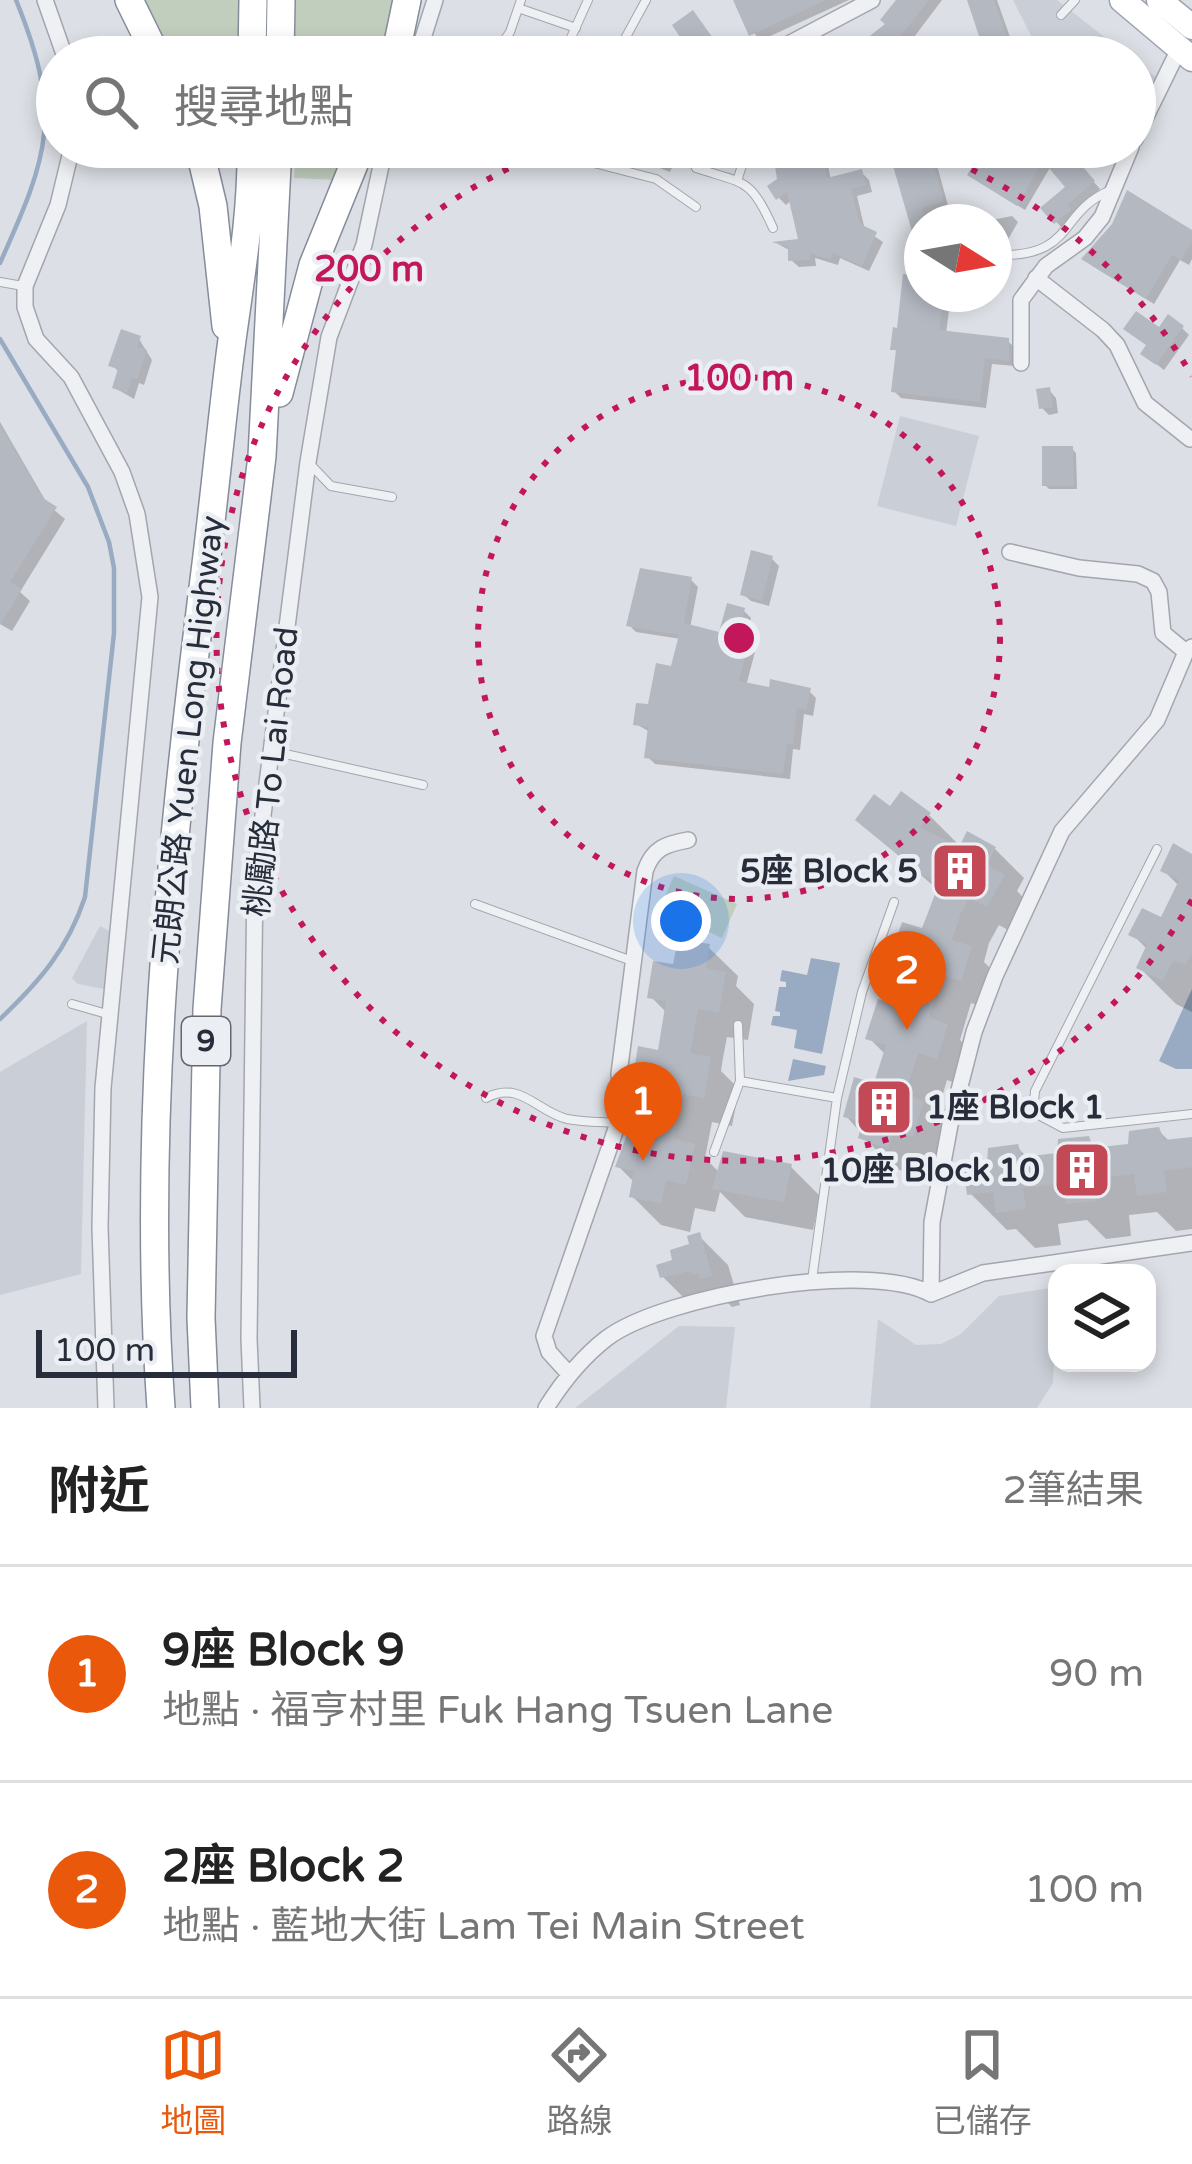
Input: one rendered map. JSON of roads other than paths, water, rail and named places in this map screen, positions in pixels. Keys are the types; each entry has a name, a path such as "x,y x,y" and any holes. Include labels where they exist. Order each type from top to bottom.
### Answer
{"highway":[{"path":"129,0 147,36"},
{"path":"252,36 253,0"},
{"path":"280,0 280,36"},
{"path":"399,36 407,0"},
{"name":"9","path":"205,168 230,353"},
{"name":"元朗公路 Yuen Long Highway","path":"161,1408 155,1325 155,1179 174,844 230,353 247,244 250,168"},
{"name":"元朗公路 Yuen Long Highway","path":"205,1408 201,1318 207,1009 227,743 262,456 277,168"},
{"path":"262,456 313,265 353,168"},
{"path":"144,1408 155,1325"}],"main road":[{"path":"1121,0 1188,45"},
{"path":"1169,3 1188,45"}],"street":[{"path":"45,0 58,36"},
{"path":"424,36 435,0"},
{"path":"804,36 872,0"},
{"path":"1156,102 1188,45"},
{"path":"67,168 58,205 20,286 28,325 71,377 122,472 146,551 150,597 109,1015 100,1227 106,1408"},
{"name":"桃勵路 To Lai Road","path":"252,1408 255,878 308,462 329,337 364,245 380,168"},
{"path":"1022,363 1022,300 1036,278 1102,217 1121,168"},
{"path":"1036,278 1103,329 1118,345 1145,403 1190,439"},
{"path":"931,1294 932,1222 950,1125 974,1032 995,976 1061,831 1157,720 1189,649 1163,633 1154,581 1138,574 1078,568 1010,552"},
{"path":"568,1373 549,1352 544,1336 619,1124 619,1074 650,856 664,844 688,840"},
{"path":"545,1408 568,1373 609,1337 644,1317 699,1300 812,1283 893,1280 931,1294 983,1274 1192,1244"}],"lane":[{"path":"571,36 587,0"},
{"path":"626,36 646,0"},
{"path":"1061,15 1075,0"},
{"path":"504,36 521,4 576,28"},
{"path":"613,168 656,179 696,207"},
{"path":"696,168 749,185 759,196 772,228"},
{"path":"737,181 741,168"},
{"path":"1012,255 1036,254 1056,241 1096,196 1111,190"},
{"path":"0,282 20,286"},
{"path":"308,462 331,486 392,497"},
{"path":"270,751 423,785"},
{"path":"1156,849 1035,1091 1033,1112 1063,1128 1192,1114"},
{"path":"812,1283 837,1098 862,992 894,902"},
{"path":"475,904 634,961"},
{"path":"72,1004 109,1015"},
{"path":"714,1152 740,1082 738,1025"},
{"path":"740,1082 837,1098"},
{"path":"486,1098 500,1090 524,1095 564,1118 619,1124"}],"water":[{"path":"811,958 840,963 822,1054 794,1048 797,1030 771,1025 773,1016 780,1016 775,1011 779,987 786,987 780,981 782,970 807,975"},
{"path":"1192,989 1192,1069 1176,1069 1159,1061"},
{"path":"793,1059 826,1066 824,1075 788,1081"}],"waterway":[{"path":"16,0 36,59"},
{"path":"0,263 37,168"},
{"path":"0,339 88,487 114,568 114,633 85,897 51,964 0,1019"}],"place":[{"name":"5座 Block 5","path":"960,871"},
{"name":"2座 Block 2","path":"907,1030"},
{"name":"1座 Block 1","path":"884,1107"},
{"name":"9座 Block 9","path":"643,1161"},
{"name":"10座 Block 10","path":"1082,1170"}]}
